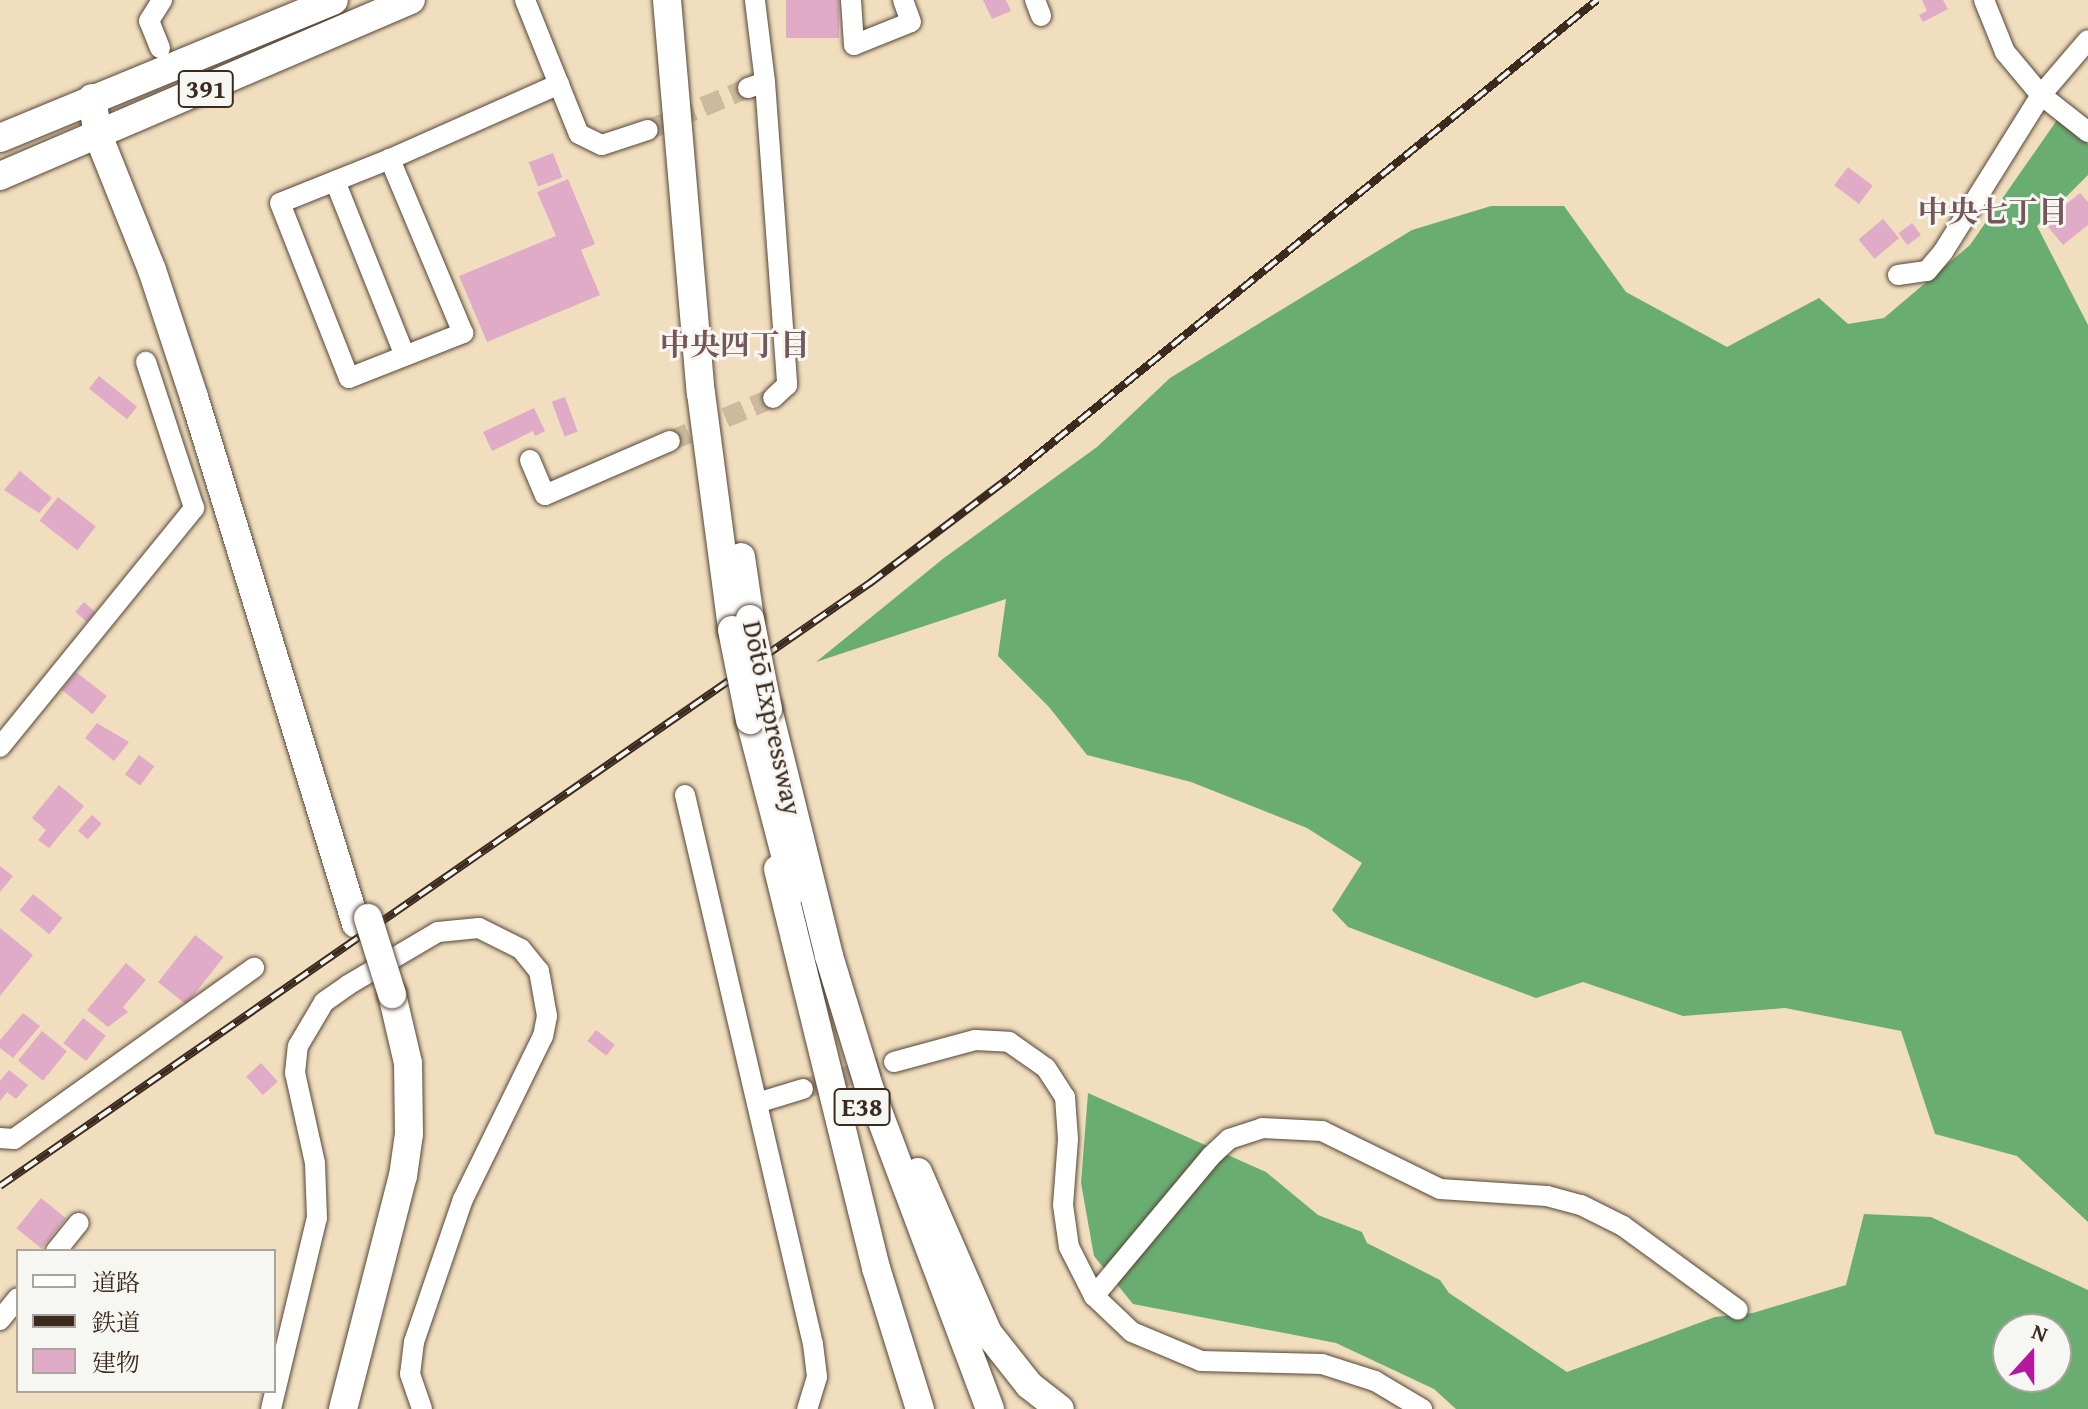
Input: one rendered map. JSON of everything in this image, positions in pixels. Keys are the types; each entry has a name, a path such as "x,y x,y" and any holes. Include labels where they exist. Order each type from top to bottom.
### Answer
{"highway":[{"name":"391","path":"0,138 334,0"},
{"name":"391","path":"0,176 411,0"},
{"name":"Dōtō Expressway","path":"667,0 701,393 759,715 829,956 910,1205 990,1409"},
{"name":"Dōtō Expressway","path":"681,0 716,392 741,625"},
{"path":"92,98 107,131 408,1063 409,1134 403,1176 343,1409"},
{"name":"Dōtō Expressway","path":"759,715 768,800 855,1088 972,1409"},
{"path":"768,800 782,899 876,1268 920,1409"},
{"path":"829,956 988,1333 1029,1385 1060,1409"},
{"path":"330,1409 392,1172 397,1099 386,996"}],"street":[{"path":"160,48 149,21 162,0"},
{"path":"525,0 579,134 602,145 648,130"},
{"path":"755,0 756,85 787,385 773,398"},
{"path":"851,0 854,45 911,22 903,0"},
{"path":"1984,0 2005,52 2041,95 2088,132"},
{"path":"1898,275 1927,271 1943,252 2041,95 2088,40"},
{"path":"390,159 463,333 349,378 280,203 390,159 559,84"},
{"path":"335,181 405,356"},
{"path":"0,747 194,508 146,362"},
{"path":"530,460 545,495 670,441"},
{"path":"685,795 813,1344 817,1377 807,1409"},
{"path":"276,1388 317,1218 315,1163 295,1073 298,1046 324,1002 348,985 438,932 479,928 521,949 539,971 547,1016 543,1036 463,1199 414,1342 410,1374 422,1409"},
{"path":"0,1138 14,1139 254,968"},
{"path":"894,1062 975,1040 1009,1042 1046,1068 1065,1097 1068,1139 1063,1205 1069,1247 1094,1296 1132,1332 1166,1350 1201,1361 1322,1364 1375,1381 1422,1409"},
{"path":"757,1103 803,1089"},
{"path":"1094,1296 1211,1156 1229,1139 1262,1128 1322,1131 1440,1189 1547,1196 1581,1205 1623,1226 1738,1310"},
{"path":"58,1249 79,1223"},
{"path":"0,1320 16,1300"}],"green space":[{"path":"2057,120 2081,134 2088,145 2088,175 2037,226 2088,325 2088,1222 2017,1156 1935,1134 1901,1031 1785,1008 1683,1016 1583,982 1536,998 1348,927 1332,910 1362,863 1307,828 1191,782 1087,755 1049,707 998,656 1006,599 816,662 944,558 1097,447 1170,378 1412,230 1491,206 1564,206 1626,292 1727,347 1819,298 1848,324 1884,318 1970,245"},
{"path":"1088,1093 1266,1172 1318,1215 1362,1232 1367,1243 1440,1280 1449,1293 1567,1372 1715,1317 1753,1313 1846,1285 1864,1214 1931,1217 2088,1290 2088,1409 1456,1409 1434,1389 1336,1343 1133,1304 1094,1256 1081,1183"}],"building":[{"path":"786,0 839,0 839,38 786,38"},
{"path":"983,0 1006,0 1011,11 992,19"},
{"path":"1922,0 1943,0 1948,9 1923,22 1919,15 1927,11"},
{"path":"553,153 562,177 538,187 529,162"},
{"path":"1848,167 1873,186 1859,204 1834,185"},
{"path":"568,179 595,244 581,250 600,295 487,342 459,276 556,236 537,192"},
{"path":"2080,193 2088,202 2088,225 2063,245 2044,222"},
{"path":"1883,219 1899,238 1875,259 1858,240"},
{"path":"1912,223 1921,235 1907,245 1898,233"},
{"path":"99,376 137,407 127,419 89,388"},
{"path":"565,397 578,432 564,437 552,402"},
{"path":"534,408 545,431 535,436 533,431 492,451 483,432"},
{"path":"20,471 52,498 39,513 4,490"},
{"path":"58,497 96,527 77,550 40,521"},
{"path":"84,602 95,612 86,622 75,612"},
{"path":"76,672 107,696 93,714 62,690"},
{"path":"97,723 129,742 114,761 85,738"},
{"path":"139,755 154,766 140,786 125,774"},
{"path":"59,785 84,806 49,848 38,840 46,830 32,818"},
{"path":"92,815 102,824 88,839 78,831"},
{"path":"0,866 13,876 0,892"},
{"path":"33,894 63,918 49,934 20,910"},
{"path":"0,928 33,955 0,996"},
{"path":"195,935 223,957 186,1004 158,982"},
{"path":"126,963 146,980 123,1007 128,1012 108,1027 87,1010"},
{"path":"23,1013 40,1026 13,1058 0,1048 0,1040"},
{"path":"83,1018 106,1036 86,1061 63,1043"},
{"path":"596,1030 615,1045 606,1056 587,1041"},
{"path":"42,1031 67,1051 43,1081 18,1061"},
{"path":"261,1063 278,1082 263,1095 246,1076"},
{"path":"9,1070 28,1085 16,1099 7,1092 0,1101 0,1081"},
{"path":"41,1198 66,1218 41,1248 16,1228"}],"tunnel":[{"path":"648,130 748,88"},
{"path":"670,441 773,398"},
{"path":"803,1089 894,1062"}],"railway":[{"path":"0,1186 870,583 1009,478 1597,0"}],"district":[{"name":"中央七丁目","path":"1993,211"},
{"name":"中央四丁目","path":"735,344"}]}
